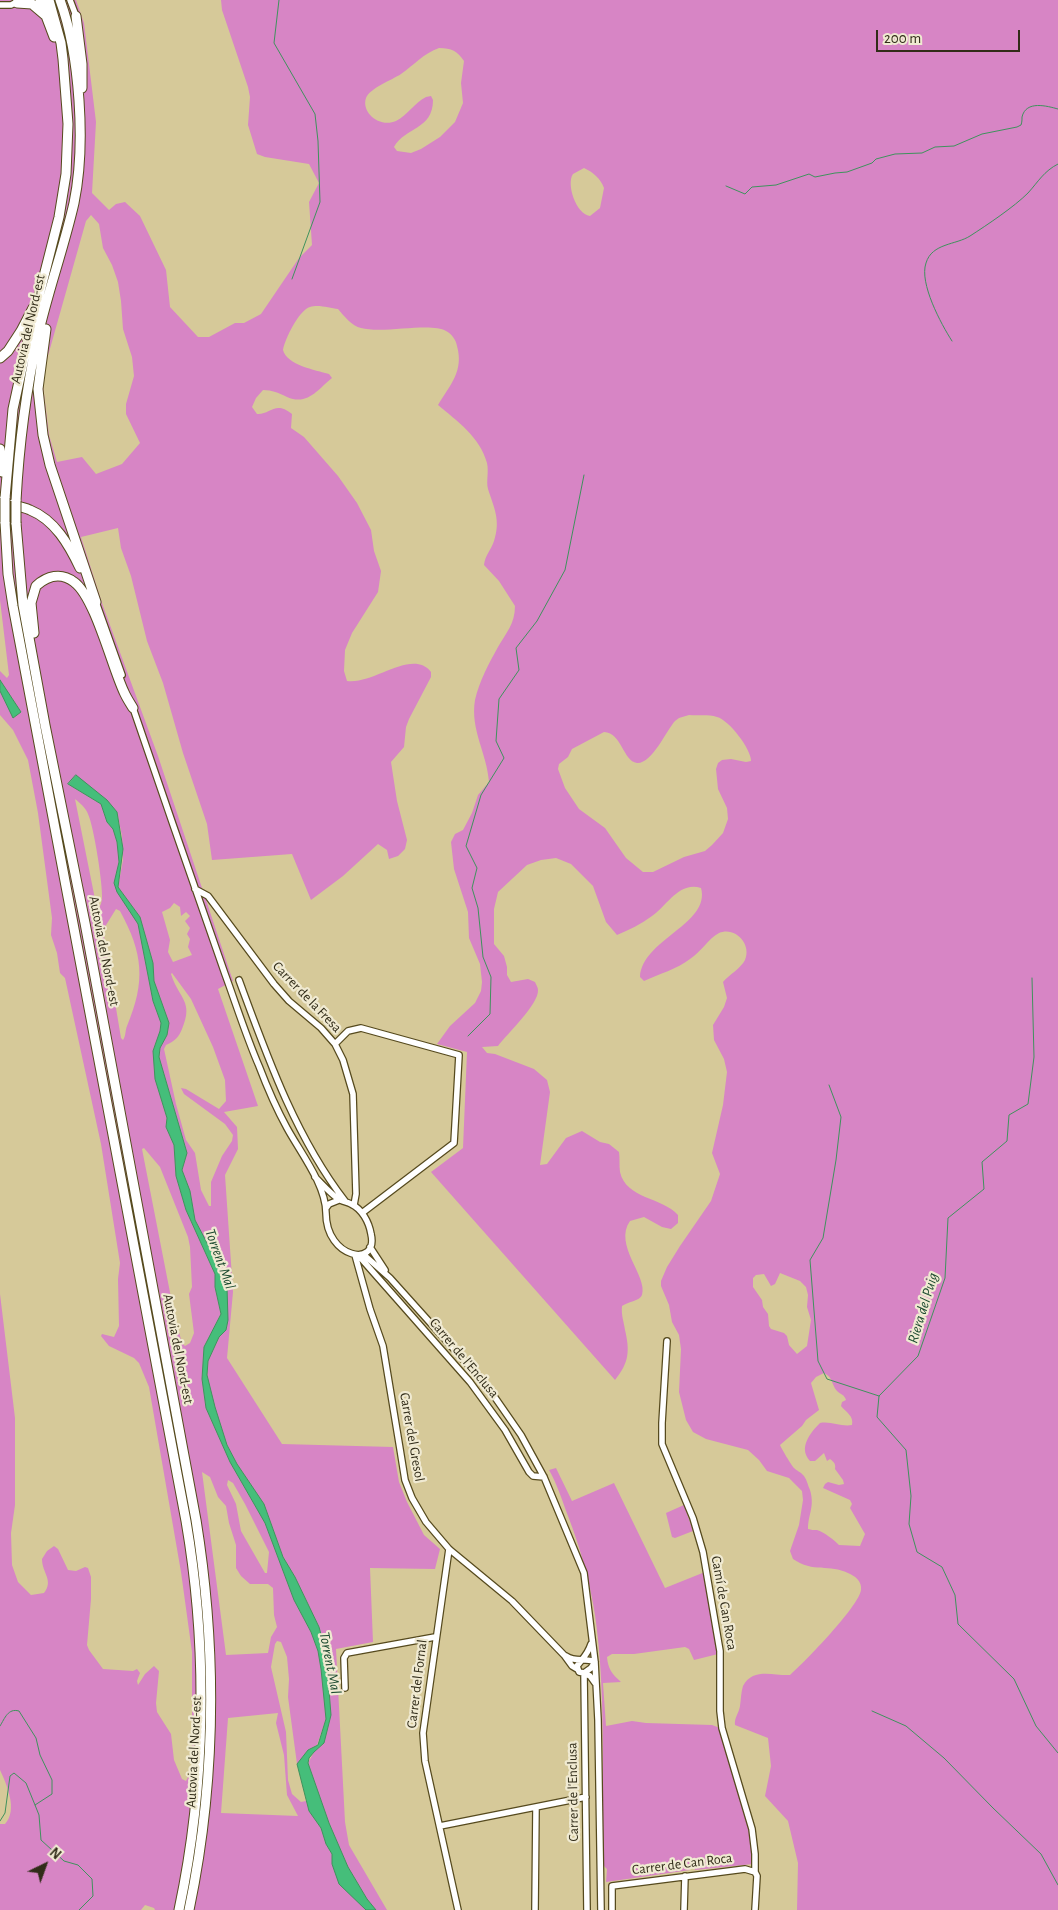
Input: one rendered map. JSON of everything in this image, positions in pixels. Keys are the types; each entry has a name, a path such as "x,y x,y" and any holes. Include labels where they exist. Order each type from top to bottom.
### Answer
{"highway":[{"path":"40,0 57,53 63,59"},
{"name":"Autovia del Nord-est","path":"49,0 61,43 63,59 68,124 66,174 59,217 13,409 3,498 8,574 182,1502 194,1581 201,1674 200,1738 191,1837 179,1910"},
{"name":"Autovia del Nord-est","path":"60,0 75,65 81,153 74,203 39,334 24,409 19,451 16,523 23,605 87,933 202,1556 210,1640 211,1718 209,1777 189,1910"},
{"path":"19,2 32,4 46,16"},
{"path":"76,16 82,64 83,136 81,153"},
{"path":"52,286 55,293 44,336 38,389 43,435 50,465 96,602"},
{"path":"0,358 8,351 21,331 31,310 37,304"},
{"path":"0,450 3,498 41,515 55,528 78,563 96,602"},
{"path":"33,653 31,603 36,586 48,577 57,576 74,582 90,606 124,692 133,708"}],"street":[{"path":"70,0 76,16"},
{"path":"75,0 76,16"},
{"path":"0,5 19,2"},
{"path":"96,602 195,889 259,1066 286,1126 315,1178 326,1208 326,1221 332,1238 340,1247 359,1255 390,1278"},
{"name":"Carrer de la Fresa","path":"195,889 208,896 289,1001 321,1028 335,1044 349,1077 352,1094 356,1194 354,1205"},
{"path":"239,980 264,1049 285,1099 342,1200"},
{"path":"335,1044 348,1031 362,1028 459,1056 454,1143 362,1213"},
{"path":"315,1178 342,1200 354,1205 362,1213 372,1234 372,1242 370,1247 359,1255"},
{"path":"326,1208 329,1204 342,1200"},
{"path":"370,1247 390,1278 487,1386 521,1435 544,1477 584,1573 592,1639 599,1740 601,1910"},
{"name":"Carrer de l'Enclusa","path":"359,1255 470,1382 505,1430 529,1472 533,1476 544,1477"},
{"name":"Carrer del Gresol","path":"359,1255 370,1310 384,1346 406,1480 412,1498 426,1522 449,1549 512,1601 564,1655 568,1662 579,1672 590,1676 596,1685"},
{"name":"Camí de Can Roca","path":"668,1341 662,1415 662,1444 693,1518 702,1552 720,1651 722,1728 752,1829 756,1854 755,1910"},
{"name":"Carrer del Fornal","path":"449,1549 423,1732 425,1761 458,1910"},
{"path":"345,1688 344,1658 347,1653 435,1637"},
{"path":"577,1669 578,1665 587,1655 592,1639"},
{"path":"564,1655 573,1660 582,1661 587,1659 594,1662"},
{"path":"584,1673 591,1668 594,1662"},
{"name":"Carrer de l'Enclusa","path":"584,1673 587,1910"},
{"path":"440,1826 586,1797"},
{"path":"535,1910 536,1807"},
{"name":"Carrer de Can Roca","path":"612,1910 612,1886 745,1869 755,1872"},
{"path":"684,1910 685,1876"}],"shaded area":[{"path":"0,0 76,0 84,23 96,122 92,193 109,210 116,204 125,202 140,216 166,270 170,307 198,337 209,337 235,323 244,323 261,314 299,258 312,245 309,202 319,183 309,164 257,154 248,125 250,97 248,87 222,10 221,0 1058,0 1058,1910 797,1910 798,1863 788,1821 765,1796 771,1766 768,1738 735,1725 735,1720 743,1686 747,1680 758,1674 790,1675 819,1647 842,1620 858,1598 861,1587 858,1579 841,1570 808,1566 793,1559 790,1551 799,1525 803,1500 802,1491 789,1478 767,1471 748,1450 706,1439 693,1432 686,1420 679,1392 681,1349 679,1335 672,1322 669,1305 661,1286 661,1281 680,1246 711,1201 720,1174 712,1153 723,1105 727,1072 724,1059 714,1040 713,1025 727,998 723,982 743,963 747,954 746,948 741,938 736,934 725,931 711,939 685,963 644,981 640,977 644,964 652,952 696,912 701,901 701,888 686,888 680,891 658,912 635,927 617,935 606,922 593,886 571,864 556,858 541,860 527,865 498,892 494,909 494,944 504,956 507,975 511,982 528,979 535,982 538,990 537,996 528,1011 498,1046 482,1047 487,1053 495,1054 534,1069 547,1080 550,1092 540,1165 547,1164 566,1138 582,1131 600,1142 609,1144 619,1152 620,1172 629,1188 663,1204 678,1215 678,1223 671,1229 662,1227 644,1217 630,1221 626,1230 628,1250 643,1287 642,1295 639,1299 622,1306 628,1351 626,1362 615,1380 431,1172 463,1148 467,1052 437,1044 450,1026 475,1003 481,991 482,982 480,964 469,938 468,912 454,869 451,842 455,834 463,830 472,813 478,795 489,782 475,721 475,700 488,666 510,628 515,606 499,581 484,565 494,541 497,520 488,489 488,466 484,454 467,430 438,405 455,377 459,363 459,355 453,337 448,332 429,328 381,330 361,328 351,323 338,309 317,306 310,307 301,313 290,332 283,350 290,360 309,369 329,374 332,378 307,398 294,399 263,390 256,398 252,407 257,414 281,408 292,414 291,428 304,437 338,476 357,503 371,530 374,551 381,571 378,592 352,633 345,650 344,671 347,681 369,678 403,665 414,664 423,666 431,672 431,677 406,727 404,747 391,762 397,801 407,840 405,849 398,856 389,859 387,850 378,844 343,876 311,900 292,854 212,860 207,824 183,753 163,683 147,641 131,576 121,548 118,528 81,537 103,606 158,756 233,981 218,989 258,1106 224,1112 237,1127 238,1149 225,1175 233,1292 227,1358 282,1444 393,1447 399,1482 407,1502 424,1535 440,1549 435,1569 370,1568 373,1642 336,1649 345,1822 349,1845 387,1910 376,1910 367,1899 348,1867 329,1823 308,1763 314,1752 324,1743 331,1715 326,1653 319,1627 295,1577 283,1557 264,1504 237,1464 227,1445 215,1408 207,1375 208,1361 219,1337 226,1330 227,1311 218,1264 195,1220 190,1191 182,1170 187,1153 159,1057 160,1048 167,1035 169,1023 154,981 153,963 140,917 118,887 123,860 122,836 117,812 76,776 68,784 101,804 117,842 119,862 114,883 138,924 153,1001 161,1023 153,1051 155,1079 167,1118 166,1127 174,1145 176,1176 186,1210 215,1274 215,1287 221,1314 204,1347 202,1379 206,1408 230,1462 265,1523 294,1600 311,1632 318,1651 326,1719 317,1745 308,1750 297,1764 288,1697 287,1657 281,1642 277,1641 275,1644 271,1667 286,1732 288,1780 292,1794 301,1802 306,1801 309,1811 321,1828 326,1844 332,1854 332,1864 366,1910 155,1910 145,1905 141,1910 0,1910 0,1824 5,1824 9,1818 11,1805 8,1790 0,1770 0,1294 15,1418 15,1505 11,1533 12,1565 18,1582 31,1595 44,1593 48,1580 42,1559 47,1551 54,1546 58,1549 68,1570 76,1571 85,1567 88,1568 91,1577 87,1645 89,1650 103,1669 133,1671 137,1669 140,1673 137,1681 138,1685 145,1674 154,1666 159,1671 157,1712 171,1734 174,1760 182,1779 186,1781 192,1770 192,1652 181,1572 149,1387 139,1363 134,1358 109,1346 101,1336 102,1334 114,1337 119,1326 118,1279 120,1263 101,1144 65,978 60,973 57,953 51,935 52,918 38,813 28,760 13,730 0,715 0,691 13,718 21,712 0,680 0,671 7,678 9,675 0,600","holes":["439,48 451,49 464,61 461,83 463,103 455,122 440,137 411,153 397,151 394,147 399,140 424,123 428,117 432,110 433,100 431,96 426,97 396,121 390,123 378,121 369,114 365,104 366,98 372,91 401,74 429,53","584,168 593,174 599,179 604,188 600,208 590,216 580,210 574,198 571,184 573,174","91,215 99,224 103,248 118,282 123,329 132,357 134,376 126,404 126,414 140,443 122,464 96,474 82,457 57,462 49,435 42,377 86,221","689,715 710,716 722,719 739,736 747,749 751,761 731,759 722,760 718,763 716,769 718,789 727,808 728,819 723,833 712,845 705,851 684,857 653,872 643,872 626,858 605,828 579,809 565,788 558,769 559,764 568,757 572,749 604,732 615,737 632,761 637,763 643,762 653,753 671,726 679,718","75,799 87,812 93,831 101,882 102,899 97,909","174,903 180,907 181,916 186,912 190,916 185,921 190,928 187,934 190,939 188,947 192,955 173,962 168,952 170,940 162,912 170,908","116,909 120,911 128,926 139,967 137,995 123,1040 121,1038 103,930","172,973 191,999 213,1047 225,1080 226,1101 219,1109 186,1089 181,1088 184,1094 225,1124 233,1135 232,1141 222,1156 211,1182 211,1206 209,1206 201,1190 195,1153 186,1140 164,1049 181,1032 186,1012 184,1000 174,982","144,1148 160,1167 188,1237 190,1247 192,1287 189,1294 194,1333 190,1343 185,1346 182,1343 175,1318 142,1149","780,1273 800,1281 806,1287 808,1295 807,1307 811,1320 807,1346 797,1354 789,1345 787,1336 784,1333 771,1329 769,1326 768,1314 763,1307 762,1300 753,1287 753,1278 756,1275 764,1274 771,1286 775,1284","824,1373 829,1377 837,1391 845,1398 846,1400 842,1402 841,1406 851,1417 852,1425 820,1423 809,1436 805,1451 810,1461 815,1461 824,1453 827,1461 830,1459 834,1463 835,1469 844,1484 839,1485 828,1482 823,1488 850,1500 852,1504 850,1508 865,1534 860,1546 839,1545 823,1532 808,1529 812,1506 810,1490 806,1479 802,1473 793,1467 780,1445 819,1410 811,1383 816,1377","202,1472 210,1477 218,1497 226,1506 236,1545 236,1568 241,1576 250,1584 268,1584 273,1588 274,1615 277,1627 271,1637 268,1653 226,1655","228,1480 233,1483 245,1504 269,1552 267,1573 265,1573 241,1531 236,1504 227,1485","278,1713 276,1723 284,1755 287,1795 298,1816 221,1813 228,1718"]},
{"path":"0,680 21,712 13,718 0,691"},
{"path":"76,775 107,800 117,812 123,849 118,887 140,917 153,963 154,981 169,1023 167,1035 160,1048 159,1057 187,1153 182,1170 190,1191 195,1220 218,1264 227,1287 228,1320 226,1330 219,1337 208,1361 207,1375 227,1445 237,1464 264,1504 283,1557 295,1577 319,1627 326,1653 331,1715 324,1743 309,1758 308,1763 329,1823 348,1867 367,1899 376,1910 366,1910 339,1884 332,1864 332,1854 326,1844 321,1828 309,1811 297,1764 308,1750 318,1745 326,1719 318,1651 311,1632 294,1600 265,1523 230,1462 206,1408 202,1379 204,1347 221,1314 215,1287 215,1274 186,1210 176,1176 174,1145 166,1127 167,1118 155,1079 153,1051 161,1023 153,1001 138,924 117,892 114,883 119,862 117,842 101,804 68,784"},
{"path":"556,1468 572,1501 614,1483 665,1588 705,1572 718,1654 694,1660 689,1649 685,1647 634,1654 612,1654 607,1657 611,1671 621,1682 603,1683 606,1726 632,1721 712,1725 720,1728 750,1831 753,1864 695,1870 694,1867 690,1868 690,1870 606,1882 607,1869 604,1866 603,1848 601,1673 595,1615 580,1552 559,1492 549,1470"},
{"path":"684,1505 693,1531 675,1538 672,1537 666,1513"}],"waterway":[{"path":"279,0 274,43 315,114 318,141 320,202 292,279"},
{"path":"726,186 745,194 752,187 776,185 809,174 815,177 847,172 872,163 876,159 895,154 922,153 935,147 954,146 982,134 1017,127 1021,125 1024,112 1032,106 1058,109"},
{"path":"952,341 937,314 928,292 925,271 929,256 945,245 970,236 1000,216 1028,193 1045,173 1058,164"},
{"path":"468,1036 490,1014 491,977 483,957 478,908 472,888 477,868 466,846 481,795 504,758 496,741 499,699 519,670 516,648 537,621 565,570 584,475"},
{"name":"Riera del Puig","path":"1032,978 1034,1057 1028,1104 1009,1115 1007,1141 982,1162 984,1189 948,1218 945,1278 918,1356 879,1396 877,1417 906,1450 911,1496 909,1524 917,1552 942,1567 955,1595 958,1624 1014,1679 1036,1726 1058,1753"},
{"path":"829,1085 841,1117 823,1238 810,1260 818,1361 827,1379 879,1396"},
{"path":"0,1726 9,1712 19,1711 36,1738 40,1755 52,1780 52,1794 35,1805 39,1815 41,1840 64,1861 78,1865 92,1879 93,1896 79,1910"},
{"path":"872,1711 906,1726 944,1758 1041,1854 1058,1885"},
{"path":"0,1821 5,1813 10,1776 14,1773 26,1783 35,1805"}],"water label":[{"name":"Torrent Mal","path":"220,1259"},
{"name":"Torrent Mal","path":"330,1663"}]}
